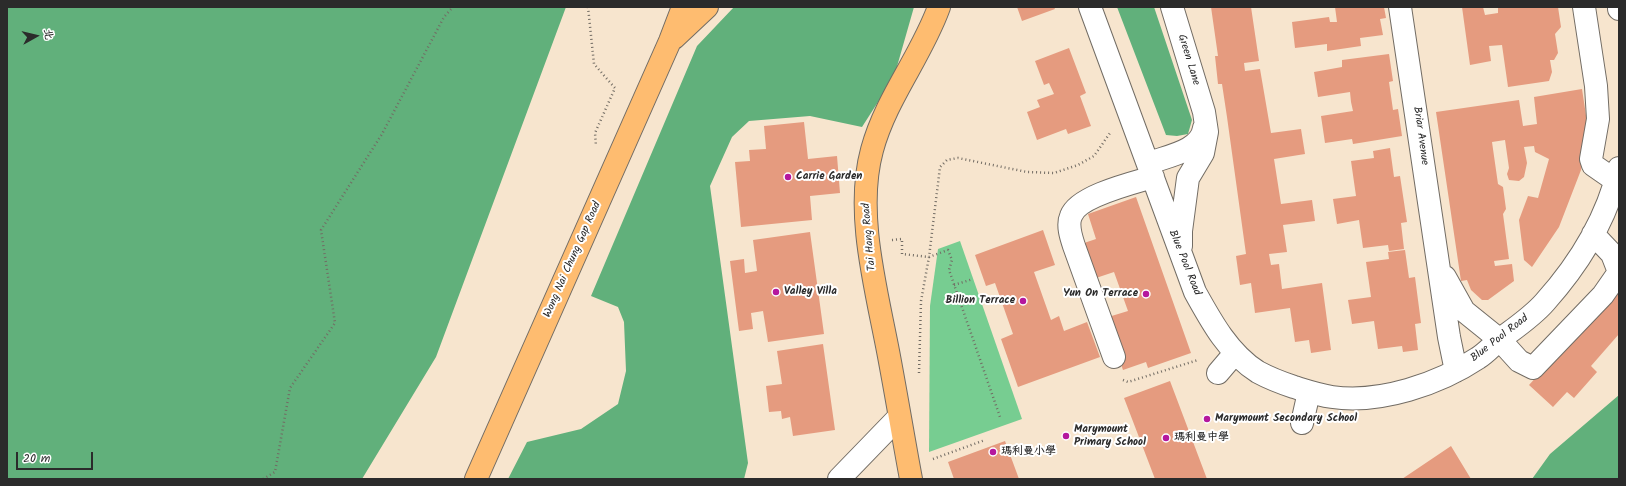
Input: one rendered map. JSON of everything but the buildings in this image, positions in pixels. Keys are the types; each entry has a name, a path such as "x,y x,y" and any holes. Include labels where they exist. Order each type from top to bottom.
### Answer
{"main road":[{"name":"Wong Nai Chung Gap Road","path":"476,479 670,41 683,7"},
{"name":"Wong Nai Chung Gap Road","path":"670,41 707,7"},
{"name":"Tai Hang Road","path":"911,479 871,255 867,216 868,169 872,151 883,119 922,48 939,7"}],"street":[{"name":"Blue Pool Road","path":"1090,7 1151,170 1181,260 1198,299 1209,318 1235,353 1258,372 1280,382 1310,392 1349,398 1389,394 1430,383 1456,371 1479,357 1516,329 1545,302 1582,254 1593,234 1618,174"},
{"name":"Green Lane","path":"1172,7 1204,112 1207,141 1203,153 1188,178 1181,231 1181,260"},
{"name":"Briar Avenue","path":"1400,7 1449,337 1456,371"},
{"path":"1584,7 1596,86 1598,119 1591,159 1593,165 1618,174"},
{"name":"Green Lane","path":"1116,367 1074,246 1070,231 1071,216 1075,209 1092,198 1151,170 1198,142 1204,130 1204,112"},
{"name":"Briar Avenue","path":"1439,265 1464,311 1500,340 1519,361 1533,368 1603,295 1619,272 1612,254 1593,234"},
{"path":"1218,373 1235,353"},
{"path":"1302,423 1310,392"},
{"path":"839,479 899,417"}],"path":[{"path":"263,479 275,472 290,388 335,322 321,230 382,134 444,17 453,7"},
{"path":"588,7 594,64 615,88 595,133 596,153"},
{"path":"918,378 921,301 929,257 938,172 940,167 947,160 958,158 1027,172 1054,173 1078,165 1094,156 1100,149 1108,133 1113,132"},
{"path":"889,240 902,239 902,254 929,257 948,250 952,260 949,270 1000,417"},
{"path":"954,285 973,279"},
{"path":"1116,367 1128,382 1199,360"},
{"path":"928,461 985,440"}],"green space":[{"path":"7,7 566,7 436,357 362,479 7,479"},
{"path":"734,7 914,7 894,77 862,127 810,116 749,121 732,137 710,186 748,463 744,479 508,479 527,442 581,429 618,404 626,371 624,322 618,307 591,296 697,46"},
{"path":"1117,7 1154,7 1192,120 1188,134 1177,136 1166,135"},
{"path":"960,241 1022,419 929,452 930,306 938,249"},
{"path":"1619,395 1619,479 1532,479 1550,454"}],"place":[{"name":"Carrie Garden","path":"788,177"},
{"name":"Valley Villa","path":"776,292"},
{"name":"Yun On Terrace","path":"1146,294"},
{"name":"Billion Terrace","path":"1023,301"},
{"name":"Marymount Secondary School","path":"1207,419"},
{"name":"Marymount Primary School","path":"1066,436"},
{"name":"瑪利曼中學","path":"1166,438"},
{"name":"瑪利曼小學","path":"993,452"}]}
